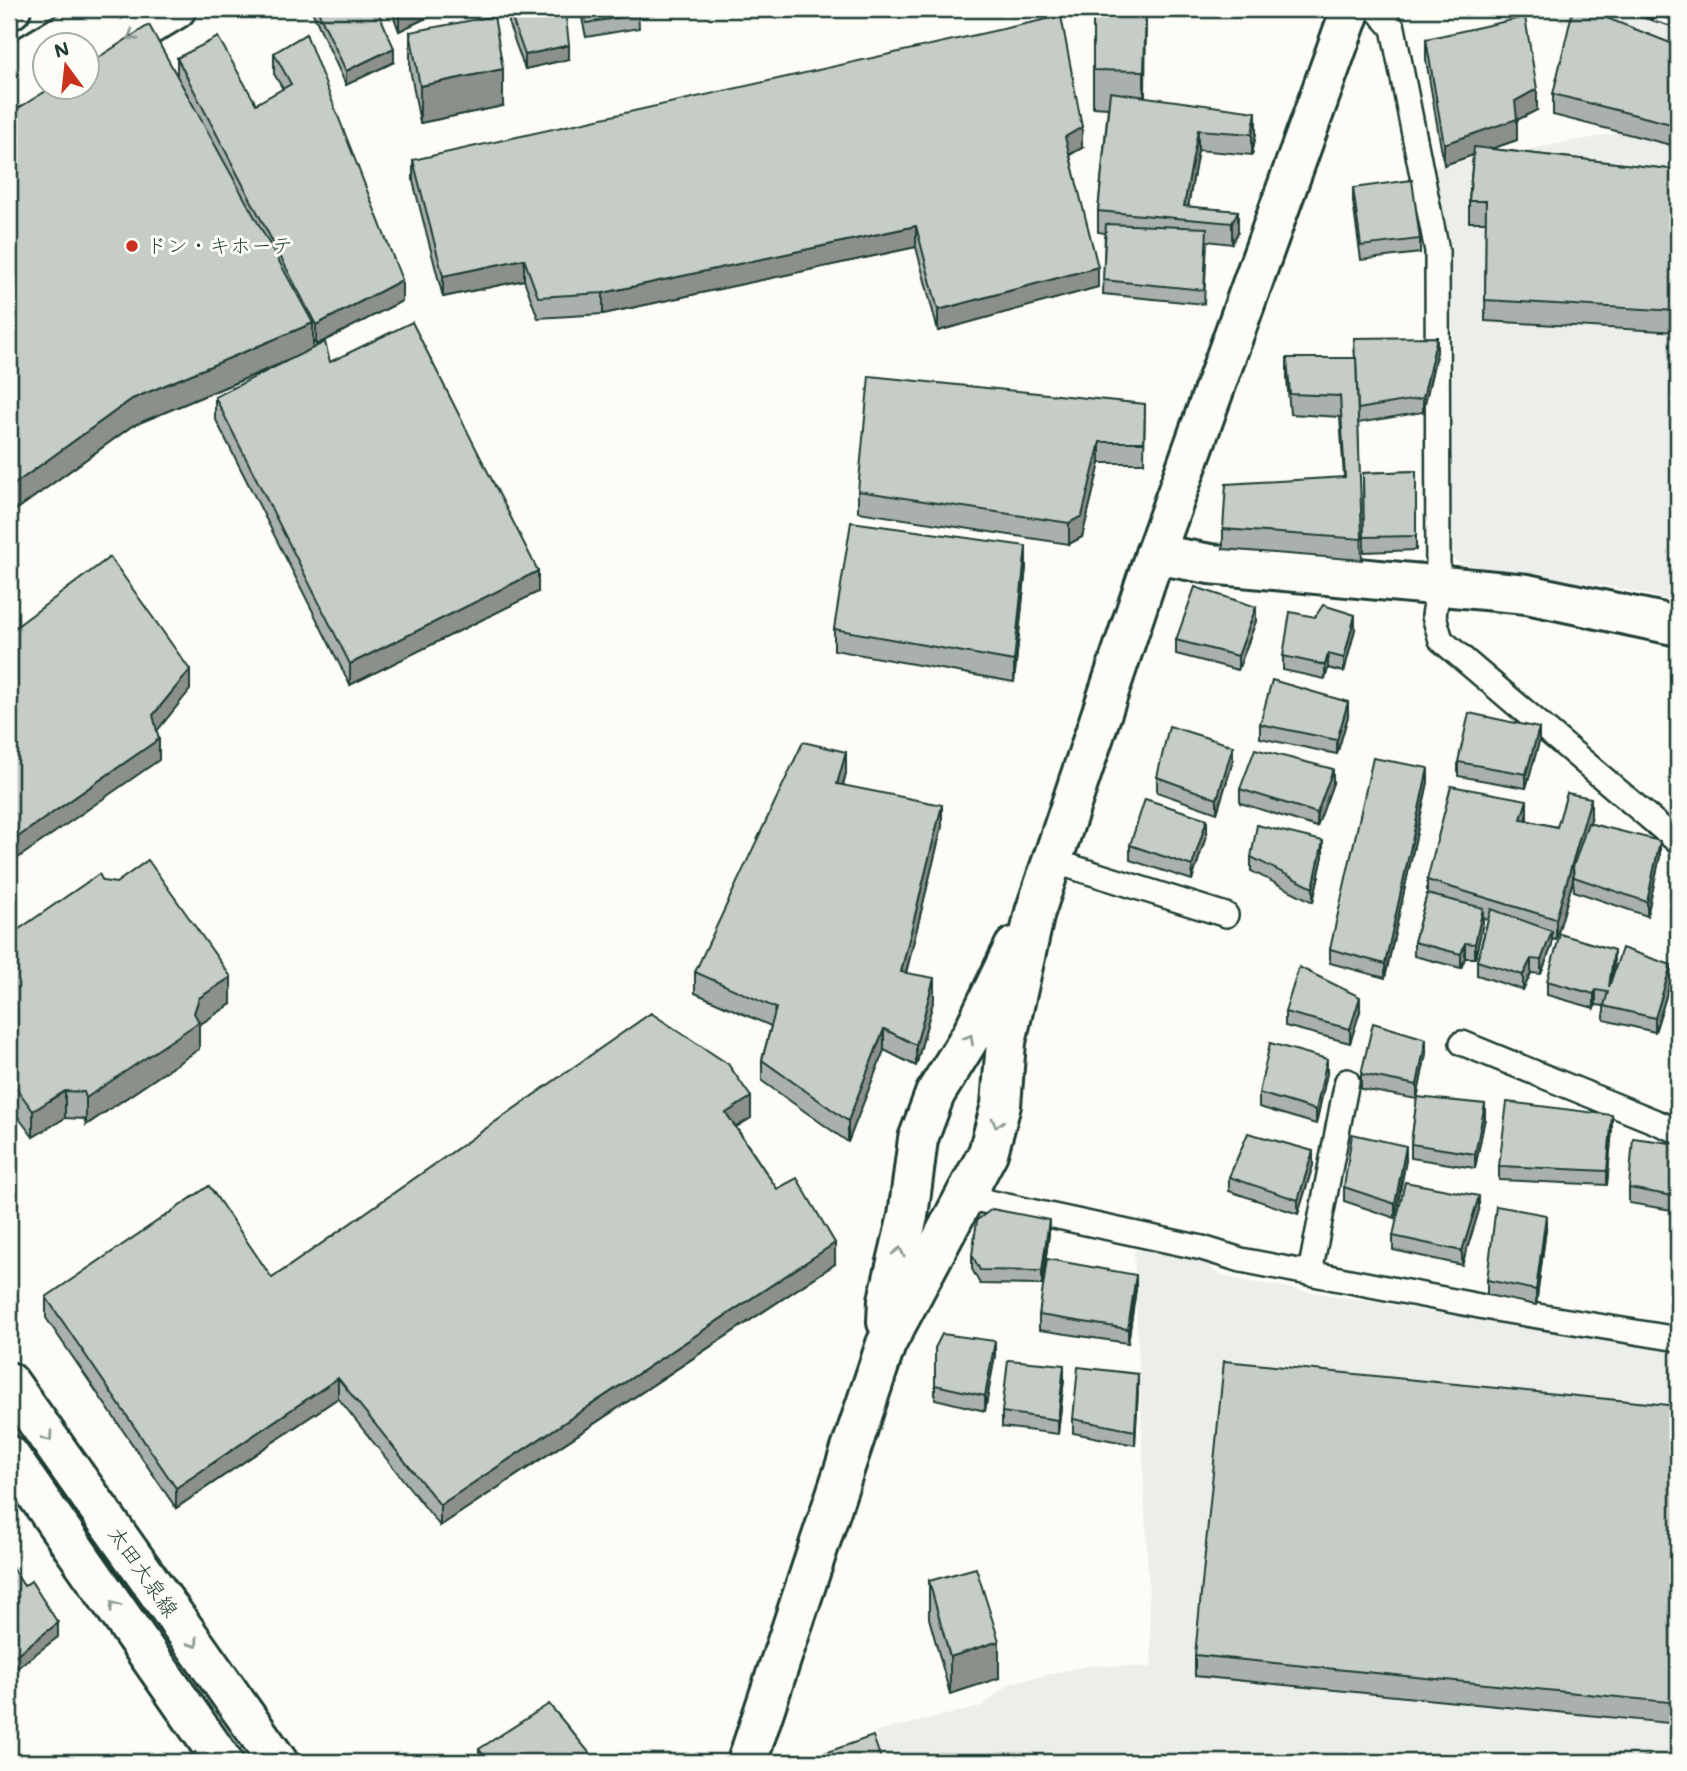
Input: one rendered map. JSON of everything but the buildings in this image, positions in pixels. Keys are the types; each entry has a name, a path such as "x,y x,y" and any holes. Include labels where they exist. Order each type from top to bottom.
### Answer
{"street":[{"path":"9,67 105,9"},
{"path":"102,54 176,9"},
{"path":"747,1762 887,1344 988,1153 1001,1105 1006,1042 1035,912 1155,554 1352,9"},
{"path":"9,110 32,96"},
{"path":"1155,554 1210,564 1528,594 1678,626"},
{"path":"887,1344 888,1300 908,1216 918,1139 935,1094 972,1034 1002,968 1035,912"},
{"name":"太田大泉線","path":"9,1382 278,1762"},
{"name":"太田大泉線","path":"9,1455 223,1762"}],"lane":[{"path":"1376,9 1393,28 1437,251 1438,587 1434,616 1441,640 1678,842"},
{"path":"1053,861 1226,915"},
{"path":"1462,1043 1678,1130"},
{"path":"1310,1273 1347,1081"},
{"path":"965,1197 1310,1273 1495,1309 1678,1339"}],"shaded area":[{"path":"1522,9 1678,9 1678,59 1574,26"},
{"path":"1678,122 1678,602 1614,587 1466,565 1451,558 1453,325 1432,167"},
{"path":"1159,1248 1194,1254 1219,1274 1245,1281 1678,1352 1678,1762 880,1762 876,1732 980,1707 1011,1683 1086,1666 1152,1667 1134,1251"}],"railway":[{"path":"1624,9 1678,25"}],"place":[{"name":"ドン・キホーテ","path":"132,246"}]}
